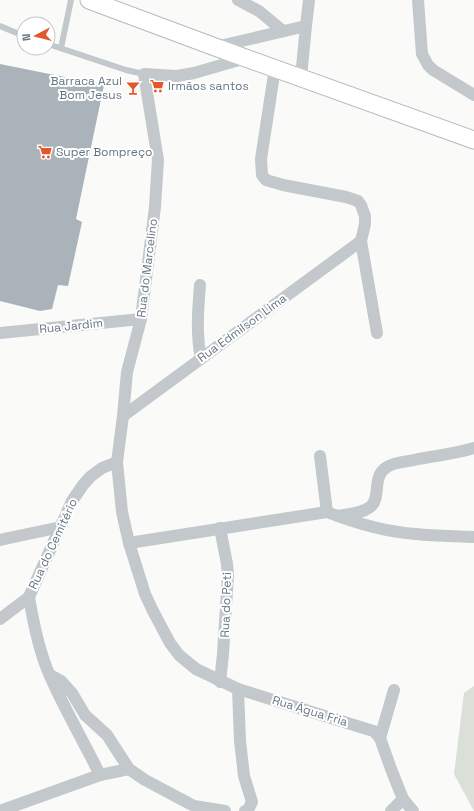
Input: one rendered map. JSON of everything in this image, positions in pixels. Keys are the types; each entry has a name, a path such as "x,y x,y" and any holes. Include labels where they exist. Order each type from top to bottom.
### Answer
{"street":[{"path":"91,0 215,47 474,140"},
{"path":"238,0 250,5 265,15 283,31"},
{"path":"301,77 309,0"},
{"path":"418,0 422,54 428,65 433,70 474,95"},
{"path":"215,47 306,26"},
{"path":"144,74 177,76 194,73 246,58"},
{"path":"275,68 261,158 262,175 266,180 283,185 333,194 358,201 365,216 365,224 361,241 377,333"},
{"name":"Rua do Marcelino","path":"129,543 122,512 116,462 124,416 128,372 141,319 155,207 158,160 144,74"},
{"name":"Rua Edmilson Lima","path":"124,416 361,241"},
{"path":"200,285 198,345 201,359"},
{"name":"Rua Jardim","path":"0,333 141,319"},
{"path":"129,543 220,528 332,514 355,513 371,507 374,503 378,479 381,472 386,468 401,462 474,448"},
{"path":"320,456 332,514"},
{"name":"Rua do Cemitério","path":"100,775 50,675 42,654 31,613 29,597 72,501 90,477 102,468 116,462"},
{"path":"332,514 353,522 391,531 415,534 474,537"},
{"path":"0,540 61,527"},
{"name":"Rua do Peti","path":"220,528 228,576 224,654 220,682"},
{"name":"Rua Água Fria","path":"129,543 145,594 160,626 179,655 189,664 220,682 238,689 364,727 374,731 380,738"},
{"path":"0,619 29,597"},
{"path":"50,675 61,681 72,693 85,715 107,735 129,769 145,780 194,806 225,811"},
{"path":"238,689 240,741 249,807"},
{"path":"394,690 380,738 403,798 413,811"},
{"path":"0,811 100,775 129,769"},
{"path":"391,811 403,798"}],"lane":[{"path":"61,48 71,0"},
{"path":"0,26 16,33"},
{"path":"56,46 126,70 144,74"}],"shaded area":[{"path":"474,686 474,811 454,774 464,693"}],"building":[{"name":"Super Bompreço","path":"0,64 104,85 76,219 82,222 68,286 58,285 52,309 40,311 0,301"}],"place":[{"name":"Irmãos santos","path":"157,86"},
{"name":"Barraca Azul Bom Jesus","path":"133,88"},
{"name":"Super Bompreço","path":"45,152"}]}
